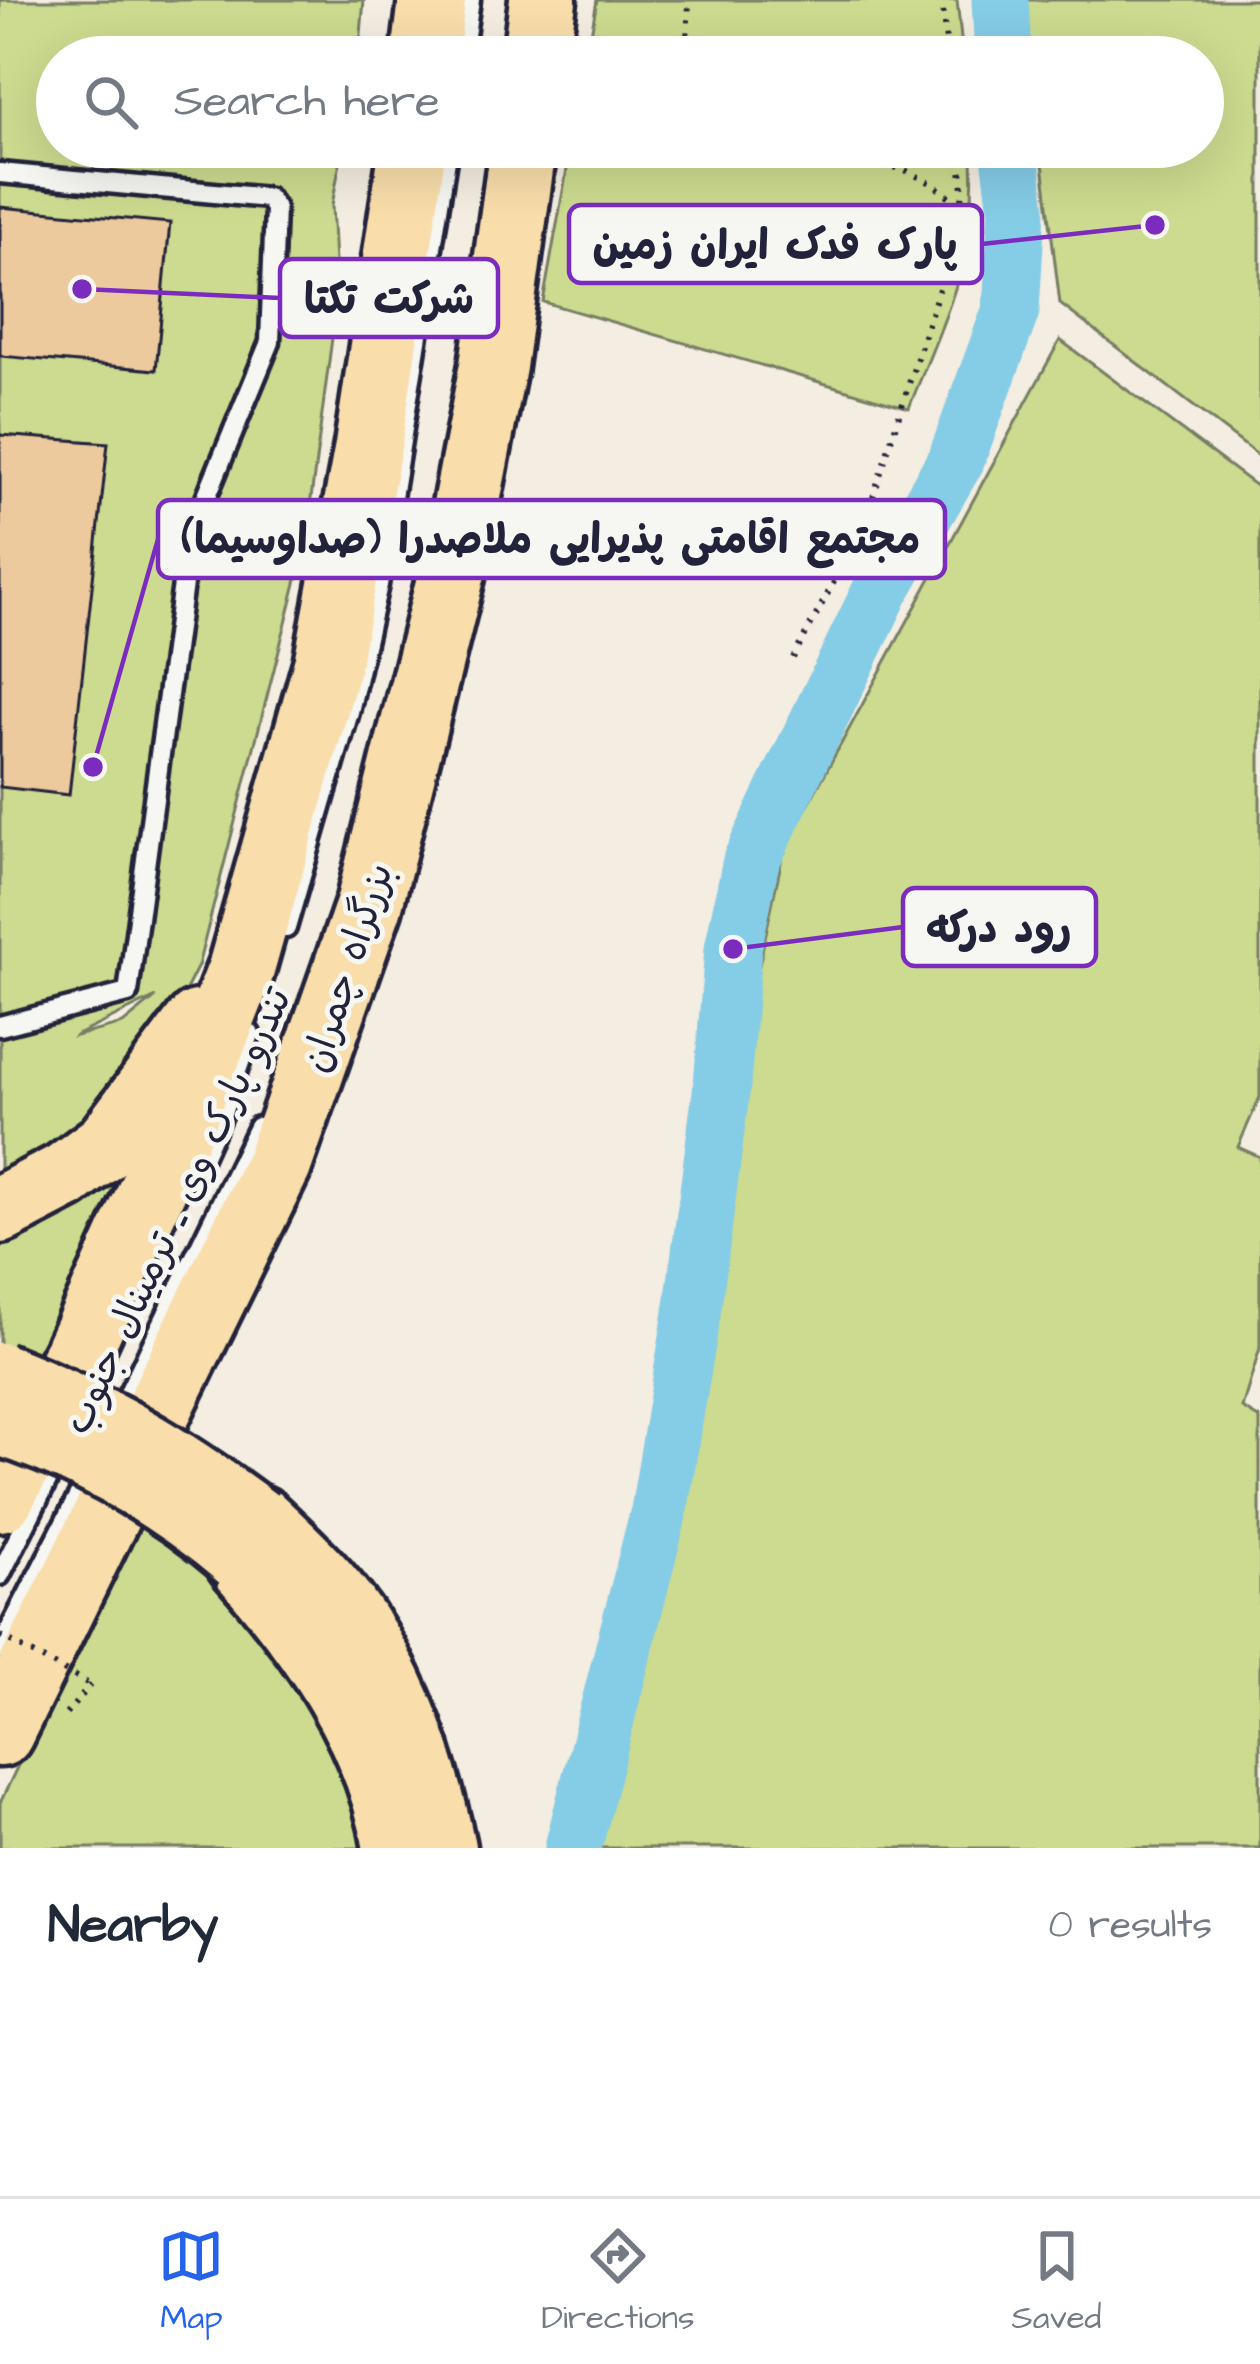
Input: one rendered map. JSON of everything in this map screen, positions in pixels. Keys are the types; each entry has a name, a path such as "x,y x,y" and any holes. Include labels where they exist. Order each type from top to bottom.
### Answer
{"highway":[{"path":"428,36 432,0"},
{"path":"0,1498 76,1356 170,1151 260,975 327,665 368,446 410,168"},
{"name":"بزرگراه چمران","path":"0,1733 269,1184 369,905 457,552 493,367 521,168"},
{"path":"0,1210 65,1176 108,1144 260,975"},
{"path":"249,1539 339,1693 378,1778 398,1848"},
{"path":"249,1539 313,1571 354,1622 405,1722 430,1790 442,1848"}],"main road":[{"path":"0,1372 101,1415 150,1442 249,1539"},
{"path":"0,1425 133,1482 191,1519 249,1539"}],"lane":[{"path":"465,36 470,0"},
{"path":"189,1186 222,1113 260,975 350,712 378,585 445,168"},
{"path":"0,173 268,198 275,208 270,342 189,538 128,993 0,1026"},
{"name":"تندرو پارک وی ـ ترمینال جنوب","path":"0,1649 267,1106"},
{"path":"0,1575 93,1388"}],"path":[{"path":"688,36 689,0"},
{"path":"941,0 945,36"},
{"path":"901,168 962,206"},
{"path":"793,658 864,526 962,206 959,168"},
{"path":"0,1636 91,1684"}],"green space":[{"path":"0,0 364,0 361,36 36,36 36,168 339,168 332,205 337,300 304,552 198,966 143,1074 0,1189","holes":["156,997 123,1024 76,1036"]},
{"path":"597,0 957,0 961,36 591,36"},
{"path":"1024,0 1260,0 1260,457 1060,304 1044,168 1224,168 1224,36 1028,36"},
{"path":"567,168 972,168 971,218 957,281 909,408 543,302"},
{"path":"1060,340 1260,489 1260,1097 1238,1147 1260,1157 1260,1348 1242,1408 1260,1419 1260,1848 559,1848 658,1435 784,849"},
{"path":"146,1119 50,1370 0,1351 0,1221"},
{"path":"143,1503 265,1609 382,1848 0,1848 0,1803"}],"building":[{"path":"0,207 170,223 156,370 0,356"},
{"path":"0,435 108,443 69,795 0,787"}],"waterway":[{"path":"1000,0 1002,36"},
{"path":"573,1848 659,1511 692,1314 722,1085 733,949 751,861 881,590 956,460 1011,310 1017,210 1012,168"}],"place":[{"name":"پارک فدک ایران زمین","path":"1155,225"},
{"name":"شرکت تکتا","path":"82,289"},
{"name":"مجتمع اقامتی پذیرایی ملاصدرا (صداوسیما)","path":"93,767"},
{"name":"رود درکه","path":"733,949"}]}
